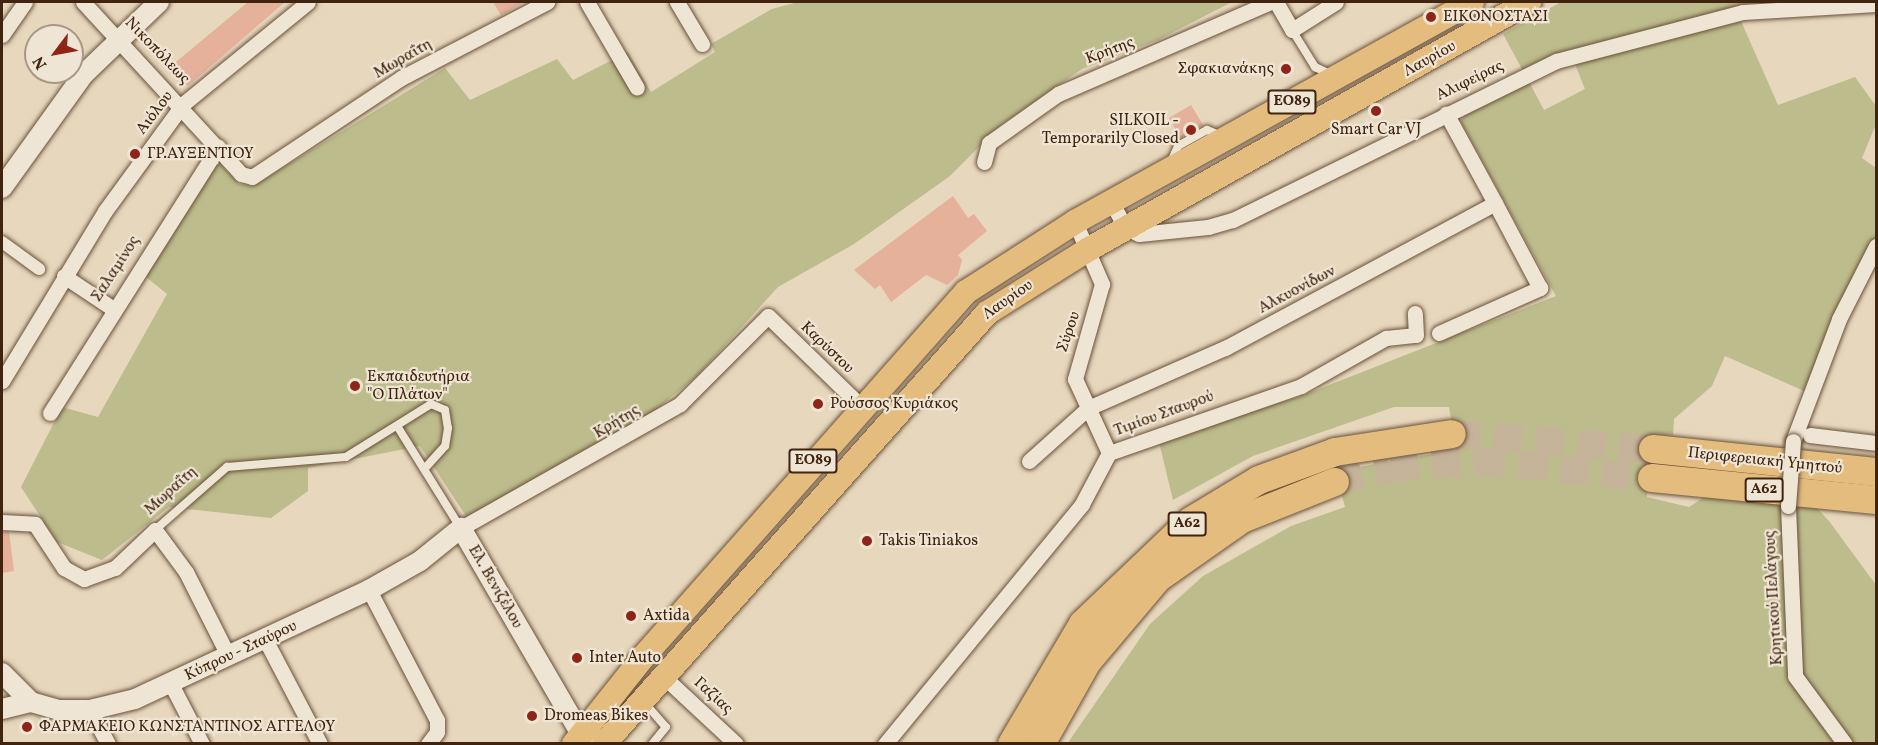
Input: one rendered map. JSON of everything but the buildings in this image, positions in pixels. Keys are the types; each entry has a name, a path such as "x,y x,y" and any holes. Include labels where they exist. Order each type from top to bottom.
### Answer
{"highway":[{"name":"Α62","path":"1012,744 1083,624 1191,520 1259,480 1335,452 1452,434"},
{"name":"Περιφερειακή Υμηττού","path":"1653,449 1876,472"},
{"name":"Περιφερειακή Υμηττού","path":"1652,478 1876,500"},
{"name":"Α62","path":"1041,744 1087,662 1158,578 1242,519 1335,482"}],"main road":[{"name":"Λαυρίου","path":"583,740 861,406 966,292 1075,222 1472,2"},
{"name":"Λαυρίου","path":"605,743 972,327 1006,299 1089,249 1529,2"}],"street":[{"path":"2,35 25,2"},
{"name":"Νικοπόλεως","path":"83,2 119,36 183,104 241,174 252,177"},
{"path":"2,188 84,74 119,36 159,2"},
{"name":"Αιόλου","path":"2,381 64,276 183,104 225,63 308,2"},
{"name":"Μωραΐτη","path":"252,177 401,78 547,2"},
{"path":"587,2 638,88"},
{"path":"677,2 702,44"},
{"name":"Κρήτης","path":"984,162 989,143 1058,94 1271,2"},
{"path":"1276,2 1292,30 1336,2"},
{"name":"Αλιφείρας","path":"1126,228 1139,234 1171,233 1233,220 1446,113 1556,61 1711,20 1876,4"},
{"path":"1439,333 1540,288 1446,113"},
{"name":"Σαλαμίνος","path":"50,413 112,308 218,147"},
{"path":"1111,202 1126,228"},
{"name":"Αλκυονίδων","path":"1029,461 1088,408 1225,348 1495,203"},
{"name":"Σύρου","path":"1075,222 1089,249 1101,292 1076,379 1109,453"},
{"path":"2,242 39,269"},
{"name":"Κρητικού Πελάγους","path":"1845,744 1795,676 1788,506 1793,441 1839,319 1876,248"},
{"path":"64,276 112,308"},
{"name":"Τιμίου Σταυρού","path":"885,744 1082,504 1109,453 1301,387 1386,338 1416,335 1415,313"},
{"name":"Κρήτης","path":"461,528 680,404 768,316"},
{"name":"Καρύστου","path":"768,316 861,406"},
{"path":"1810,435 1876,443"},
{"name":"Μωραΐτη","path":"2,522 35,524 64,568 84,579 115,568 155,530"},
{"name":"Κύπρου - Σταύρου","path":"2,709 31,702 59,710 90,710 171,684 266,641 369,590 420,561 461,528"},
{"name":"Ελ. Βενιζέλου","path":"461,528 583,740"},
{"path":"155,530 186,572 229,657"},
{"path":"369,590 436,720 437,732 428,744"},
{"path":"266,641 320,744"},
{"path":"2,673 31,702"},
{"name":"Γαζίας","path":"664,677 736,744"},
{"path":"171,684 202,744"},
{"path":"90,710 108,744"}],"lane":[{"path":"1292,30 1315,67 1336,77"},
{"name":"Μωραΐτη","path":"155,530 227,468 346,457 399,429 412,412 431,404 445,410 445,446 424,469"},
{"name":"Ελ. Βενιζέλου","path":"399,429 461,528"},
{"path":"642,701 665,720 666,727 652,744"}],"shaded area":[{"path":"798,2 1232,2 1158,40 1082,69 1001,125 950,176 854,244 778,287 697,376 632,429 468,519 420,446 308,468 308,491 271,518 169,507 102,560 57,542 21,487 62,407 98,417 167,294 141,273 218,161 239,184 253,186 445,68 470,100 557,59 573,80 628,52 651,92 715,52 711,44 772,9"},
{"path":"1561,2 1774,2 1523,71 1503,34"},
{"path":"1741,21 1778,105 1855,77 1876,106 1876,124 1862,158 1876,168 1876,237 1804,391 1725,356 1712,386 1674,419 1673,435 1651,435 1647,497 1689,507 1709,494 1815,506 1829,521 1876,585 1876,743 1067,744 1150,624 1203,576 1291,526 1345,507 1335,471 1456,450 1449,407 1394,407 1253,456 1173,500 1158,438 1296,398 1556,296 1461,122 1466,112 1528,80 1544,110 1585,89 1575,64"}],"tunnel":[{"path":"1452,434 1653,449"},
{"path":"1335,482 1390,468 1477,461 1652,478"}],"place":[{"name":"ΕΙΚΟΝΟΣΤΑΣΙ","path":"1431,17"},
{"name":"Σφακιανάκης","path":"1286,69"},
{"name":"Smart Car VJ","path":"1376,111"},
{"name":"SILKOIL - Temporarily Closed","path":"1191,130"},
{"name":"ΓΡ.ΑΥΞΕΝΤΙΟΥ","path":"135,154"},
{"name":"Εκπαιδευτήρια \"Ο Πλάτων\"","path":"355,386"},
{"name":"Ρούσσος Κυριάκος","path":"818,404"},
{"name":"Takis Tiniakos","path":"867,541"},
{"name":"Axtida","path":"631,616"},
{"name":"Inter Auto","path":"577,658"},
{"name":"Dromeas Bikes","path":"532,716"},
{"name":"ΦΑΡΜΑΚΕΙΟ ΚΩΝΣΤΑΝΤΙΝΟΣ ΑΓΓΕΛΟΥ","path":"27,727"}]}
